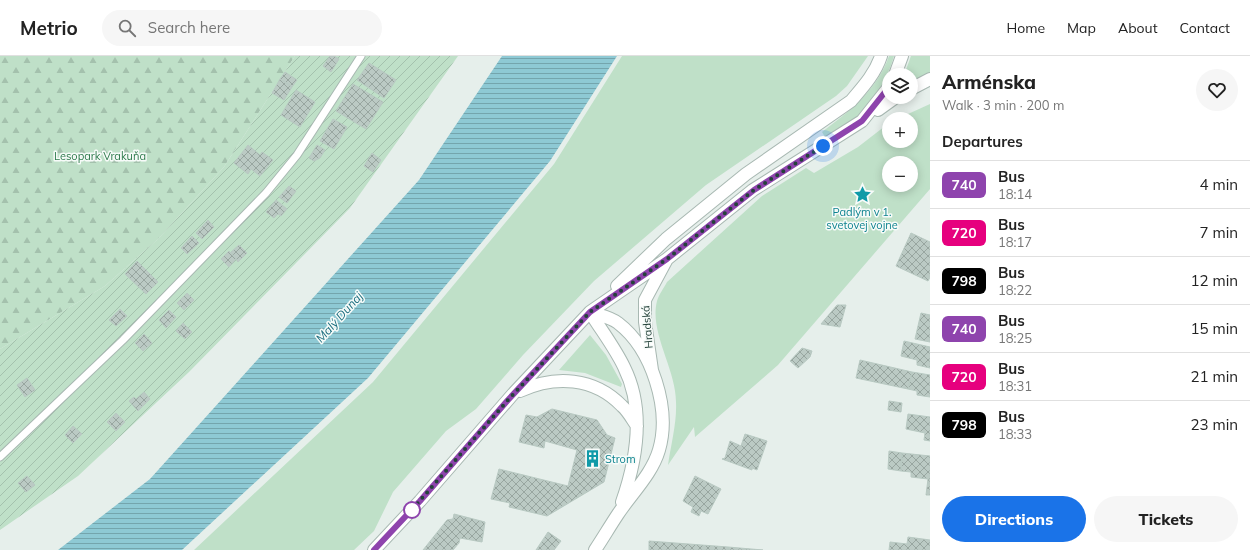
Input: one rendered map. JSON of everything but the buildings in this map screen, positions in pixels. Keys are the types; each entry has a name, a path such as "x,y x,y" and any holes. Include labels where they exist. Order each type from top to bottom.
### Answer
{"street":[{"path":"374,550 420,501 513,394 590,312 666,239 746,174 851,101 878,66 881,56"},
{"path":"898,68 902,56"},
{"path":"918,85 930,79"},
{"name":"Hradská","path":"596,550 618,514 649,472 659,450 662,413 657,385 652,370 645,322 645,300 667,259 754,190 862,121 882,96"},
{"path":"862,121 886,104"},
{"path":"590,312 667,259"},
{"name":"Hradská","path":"590,312 617,322 632,334 652,370"},
{"name":"Hradská","path":"590,312 624,367 634,394 637,427 635,454 629,483 618,514"},
{"path":"513,394 542,382 568,381 582,383 611,396 623,406 637,427"}],"lane":[{"path":"0,457 123,340 266,193 297,155 361,56"}],"green space":[{"name":"Lesopark Vrakuňa","path":"0,56 295,56 224,167 158,239 105,286 0,349"},
{"path":"295,56 458,56 350,208 189,372 78,476 0,530 0,349 105,286 158,239 224,167"},
{"path":"622,56 868,56 847,86 836,96 706,185 594,281 523,355 476,409 446,431 393,492 374,531 354,550 194,550 373,382 554,164"},
{"path":"889,56 894,56 890,68 884,68"},
{"path":"911,56 930,56 930,74 918,79 918,68 907,68"},
{"path":"882,71 882,85 880,89 863,111 853,120 825,137 822,132 862,99"},
{"path":"930,104 930,189 778,365 695,437 694,427 668,465 675,426 676,402 675,389 659,338 657,325 657,301 660,293 667,282 762,196 806,168 814,173 858,147 882,128 882,148 918,148 918,112 912,112"},
{"path":"590,335 606,355 622,384 621,387 585,373 559,370"}],"water":[{"name":"Malý Dunaj","path":"502,56 617,56 550,161 368,378 182,550 58,550 150,479 419,180"}],"bus line":[{"name":"740","path":"374,550 420,501 508,400 590,312 667,259 754,190 862,121 882,98"}],"place":[{"name":"Padlým v 1. svetovej vojne","path":"862,194"},
{"name":"Strom","path":"592,459"}],"route":[{"path":"412,510 410,512 508,400 590,312 667,259 754,190 823,146"}]}
